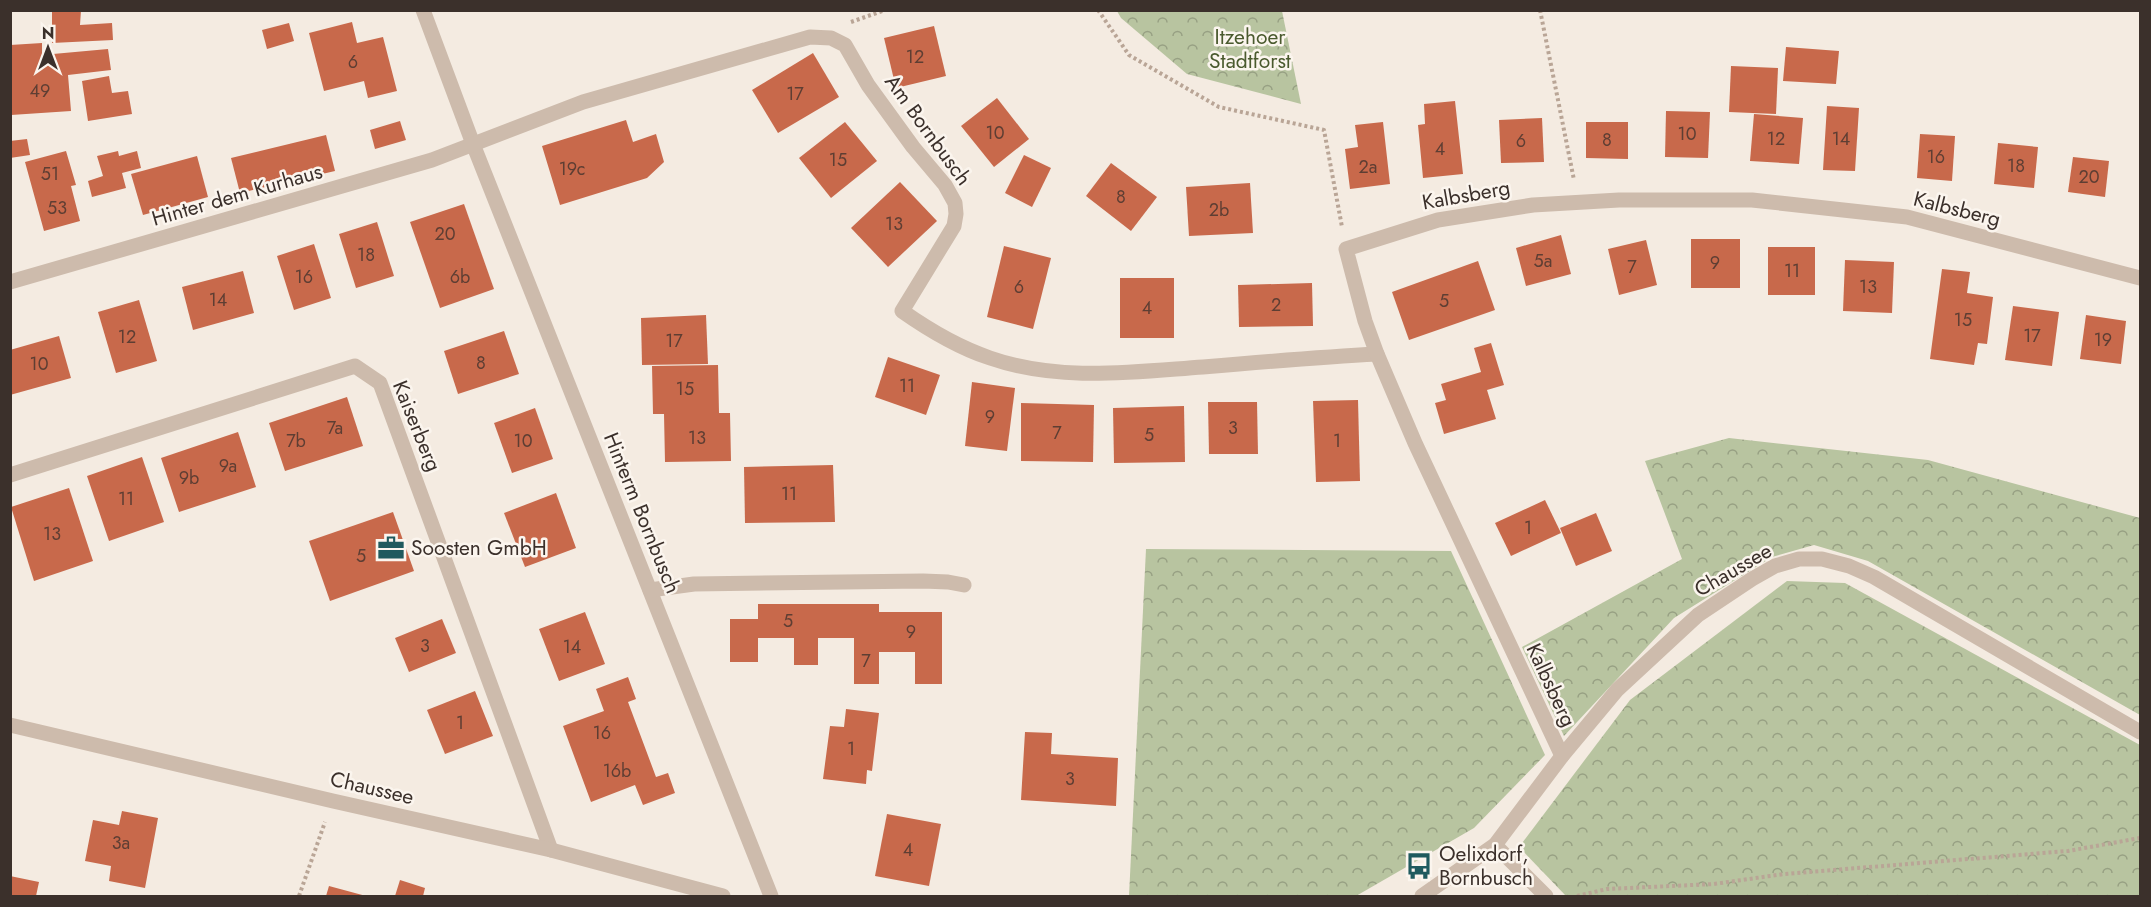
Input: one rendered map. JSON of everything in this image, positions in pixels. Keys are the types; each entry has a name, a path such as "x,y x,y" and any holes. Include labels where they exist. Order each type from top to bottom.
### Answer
{"street":[{"name":"Hinterm Bornbusch","path":"423,10 473,144 771,897"},
{"name":"Am Bornbusch","path":"473,144 594,98 810,36 831,38 845,45 868,85 913,147 945,185 955,203 954,226 902,311 955,345 991,359 1052,372 1112,374 1377,354"},
{"name":"Hinter dem Kurhaus","path":"12,277 432,160 473,144"},
{"name":"Kalbsberg","path":"1562,756 1415,443 1377,354 1365,321 1346,249 1438,220 1533,205 1578,201 1752,200 1907,217 2140,278"},
{"name":"Kaiserberg","path":"10,475 355,366 380,383 551,850"},
{"name":"Chaussee","path":"1422,897 1495,845 1562,756 1617,690 1698,615 1775,566 1799,559 1822,559 1849,566 1874,577 2140,732"},
{"path":"650,590 711,583 922,580 964,585"},
{"name":"Chaussee","path":"10,725 551,850 723,897"},
{"path":"1495,845 1546,897"}],"path":[{"path":"1098,10 1129,55 1219,107 1324,130 1346,249"},
{"path":"1540,10 1578,201"},
{"path":"299,897 333,801"},
{"path":"1577,897 1607,889 1714,884 1784,874 2068,851 2140,838"}],"green space":[{"name":"Itzehoer Stadtforst","path":"1117,11 1282,11 1301,104 1187,74 1121,18"},
{"path":"1729,438 1928,460 2140,518 2140,715 1868,561 1814,545 1772,557 1674,618 1564,736 1522,647 1682,559 1645,461"},
{"path":"1146,549 1451,551 1545,755 1474,828 1356,896 1129,896"},
{"path":"1787,581 1845,583 2140,745 2140,896 1566,896 1519,847 1630,700"}],"building":[{"path":"52,10 81,10 80,25 112,23 113,40 52,43"},
{"path":"352,22 357,43 383,37 397,91 368,98 364,81 324,91 309,33"},
{"path":"289,23 294,41 267,49 262,30"},
{"path":"934,26 946,76 896,88 884,38"},
{"path":"42,43 42,55 108,49 111,70 68,75 71,111 11,115 10,45"},
{"path":"1786,47 1839,51 1836,84 1783,81"},
{"path":"813,53 839,97 778,133 752,90"},
{"path":"1731,66 1778,68 1776,114 1729,112"},
{"path":"109,76 112,93 128,91 132,114 88,121 82,81"},
{"path":"997,98 1029,139 994,167 961,126"},
{"path":"1455,101 1463,174 1423,178 1418,125 1425,124 1424,104"},
{"path":"1827,106 1859,108 1855,171 1823,170"},
{"path":"1666,111 1710,112 1708,158 1665,157"},
{"path":"1754,114 1803,118 1799,164 1750,161"},
{"path":"1542,118 1544,162 1501,163 1499,120"},
{"path":"626,120 633,142 656,134 664,162 647,178 560,205 542,146"},
{"path":"400,121 406,140 375,149 370,130"},
{"path":"845,122 877,161 831,198 799,158"},
{"path":"1383,122 1390,184 1350,189 1345,149 1358,147 1355,125"},
{"path":"1586,122 1628,122 1628,159 1586,158"},
{"path":"1920,134 1955,136 1952,181 1917,178"},
{"path":"326,135 335,171 240,193 231,158"},
{"path":"27,139 30,155 10,158 10,141"},
{"path":"1998,143 2038,147 2034,188 1994,184"},
{"path":"66,151 76,185 71,186 80,221 44,231 25,162"},
{"path":"118,151 119,156 137,151 141,168 122,173 126,188 92,197 88,181 103,176 97,156"},
{"path":"1024,155 1051,168 1032,207 1005,193"},
{"path":"197,156 208,197 143,215 131,174"},
{"path":"2073,157 2109,161 2105,197 2068,192"},
{"path":"1111,163 1157,197 1131,231 1086,196"},
{"path":"900,182 937,221 888,267 851,228"},
{"path":"1250,183 1253,233 1189,236 1186,187"},
{"path":"464,204 494,289 440,308 410,222"},
{"path":"377,222 394,276 356,288 339,234"},
{"path":"1561,235 1571,274 1526,286 1516,248"},
{"path":"1691,239 1740,239 1740,288 1691,288"},
{"path":"1646,240 1657,285 1619,295 1608,249"},
{"path":"314,244 331,298 294,310 277,256"},
{"path":"1004,246 1051,258 1033,329 987,317"},
{"path":"1768,247 1815,247 1815,295 1768,295"},
{"path":"1845,260 1894,262 1892,313 1843,311"},
{"path":"1478,261 1495,310 1409,340 1392,292"},
{"path":"1942,269 1970,272 1967,293 1993,297 1987,344 1978,343 1974,365 1930,359"},
{"path":"243,271 254,313 193,330 182,287"},
{"path":"1120,278 1174,278 1174,338 1120,338"},
{"path":"1312,283 1313,326 1239,327 1238,285"},
{"path":"139,300 157,361 116,373 98,312"},
{"path":"2013,306 2059,312 2052,366 2005,360"},
{"path":"706,315 708,364 642,365 641,318"},
{"path":"2086,315 2126,321 2121,364 2080,359"},
{"path":"504,331 519,374 458,394 444,351"},
{"path":"59,336 71,378 10,395 10,350"},
{"path":"1491,343 1504,385 1487,390 1496,419 1444,434 1435,403 1446,400 1441,384 1481,372 1474,348"},
{"path":"888,357 940,375 926,415 875,397"},
{"path":"718,365 719,413 730,413 731,461 665,462 664,414 653,414 652,366"},
{"path":"972,382 1015,388 1007,451 965,446"},
{"path":"347,397 363,446 285,471 269,423"},
{"path":"1358,400 1360,481 1316,482 1313,401"},
{"path":"1208,402 1257,402 1258,454 1209,454"},
{"path":"1021,403 1094,405 1093,462 1021,461"},
{"path":"1184,406 1185,462 1114,463 1113,408"},
{"path":"535,408 553,459 512,473 494,423"},
{"path":"238,432 256,487 179,512 161,458"},
{"path":"142,457 164,522 109,541 87,476"},
{"path":"833,465 835,522 745,523 744,467"},
{"path":"69,488 93,561 34,581 11,507"},
{"path":"556,493 576,548 525,567 504,513"},
{"path":"1545,500 1561,533 1511,556 1495,523"},
{"path":"393,512 414,571 330,601 309,541"},
{"path":"1596,513 1612,551 1576,566 1560,528"},
{"path":"758,604 879,604 879,612 942,612 942,684 915,684 915,652 879,652 879,684 854,684 854,638 818,638 818,665 794,665 794,638 758,638 758,662 730,662 730,619 758,619"},
{"path":"585,612 605,664 559,681 539,629"},
{"path":"442,619 456,653 409,672 395,638"},
{"path":"628,677 636,699 628,702 656,777 668,773 675,793 643,805 635,785 591,802 563,726 604,711 596,689"},
{"path":"475,691 493,736 445,754 427,710"},
{"path":"846,709 879,713 872,771 867,770 866,784 823,779 830,726 844,727"},
{"path":"1025,732 1052,733 1051,754 1118,758 1116,806 1021,800"},
{"path":"122,811 158,818 145,888 109,881 111,866 85,861 93,820 119,825"},
{"path":"887,814 941,824 929,886 875,876"},
{"path":"10,876 39,882 36,896 10,896"},
{"path":"400,880 425,888 423,896 395,896"},
{"path":"329,886 366,896 326,896"}],"place":[{"name":"Soosten GmbH","path":"391,548"},
{"name":"Oelixdorf, Bornbusch","path":"1419,866"}]}
